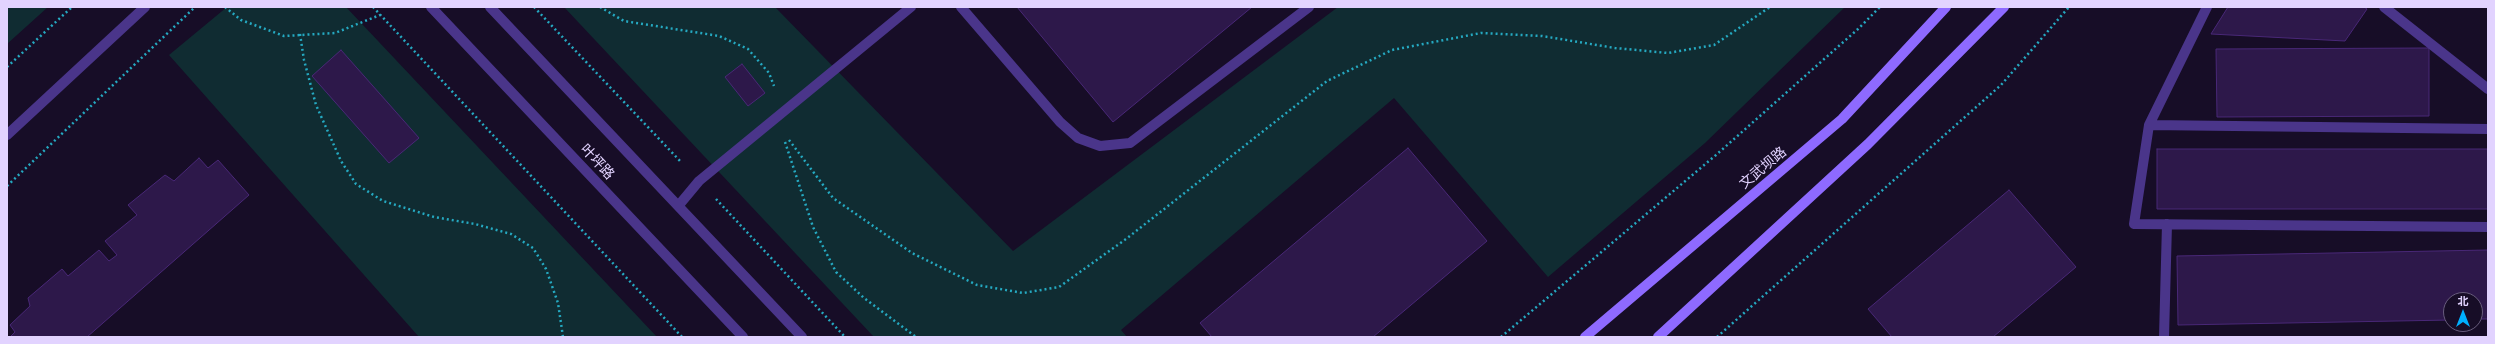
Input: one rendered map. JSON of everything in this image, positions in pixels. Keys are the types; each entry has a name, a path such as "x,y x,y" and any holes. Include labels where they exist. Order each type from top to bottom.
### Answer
{"main road":[{"name":"文武坝路","path":"1585,337 1842,119 1946,7"},
{"path":"1658,337 1868,144 2004,7"}],"street":[{"path":"7,135 145,7"},
{"name":"叶坪路","path":"430,7 743,337"},
{"name":"叶坪路","path":"490,7 679,205 802,337"},
{"path":"679,205 699,181 911,7"},
{"path":"961,7 1060,122 1078,138 1100,146 1130,143 1309,7"},
{"path":"2207,7 2149,125 2134,224 2488,227"},
{"path":"2384,7 2488,89"},
{"path":"2149,125 2488,129"},
{"path":"2164,337 2167,224"}],"path":[{"path":"7,67 72,7"},
{"path":"7,186 195,7"},
{"path":"225,7 241,20 284,36 334,32 380,15"},
{"path":"373,7 682,337"},
{"path":"1501,337 1716,155 1858,29 1880,7"},
{"path":"1717,337 2001,85 2069,7"},
{"path":"300,34 304,60 316,105 341,161 356,184 383,201 434,217 475,224 511,234 533,248 546,269 558,303 563,337"},
{"path":"768,73 784,112 785,143 789,160 813,227 836,272 864,298 916,337"}],"green space":[{"path":"7,7 48,7 7,44"},
{"path":"227,7 346,7 657,337 419,337 169,55"},
{"path":"564,7 775,7 1013,251 1338,7 1845,7 1705,143 1548,277 1394,98 1121,330 1127,337 874,337"}],"building":[{"path":"1017,7 1252,7 1113,122"},
{"path":"2228,7 2364,7 2367,9 2345,41 2211,34"},
{"path":"2429,48 2429,116 2217,117 2216,49"},
{"path":"341,50 419,138 389,163 312,76"},
{"path":"742,64 765,93 748,106 725,77"},
{"path":"1408,148 1487,241 1373,337 1212,337 1200,323"},
{"path":"2157,149 2488,149 2488,209 2157,209"},
{"path":"199,158 208,168 218,160 249,195 87,337 10,337 15,332 10,325 30,306 28,298 62,269 68,276 99,250 109,261 117,255 105,241 137,215 128,205 165,175 174,181"},
{"path":"2009,190 2076,267 1993,337 1892,337 1868,309"},
{"path":"2488,250 2488,319 2483,319 2483,292 2443,292 2443,320 2178,325 2177,256"}]}
